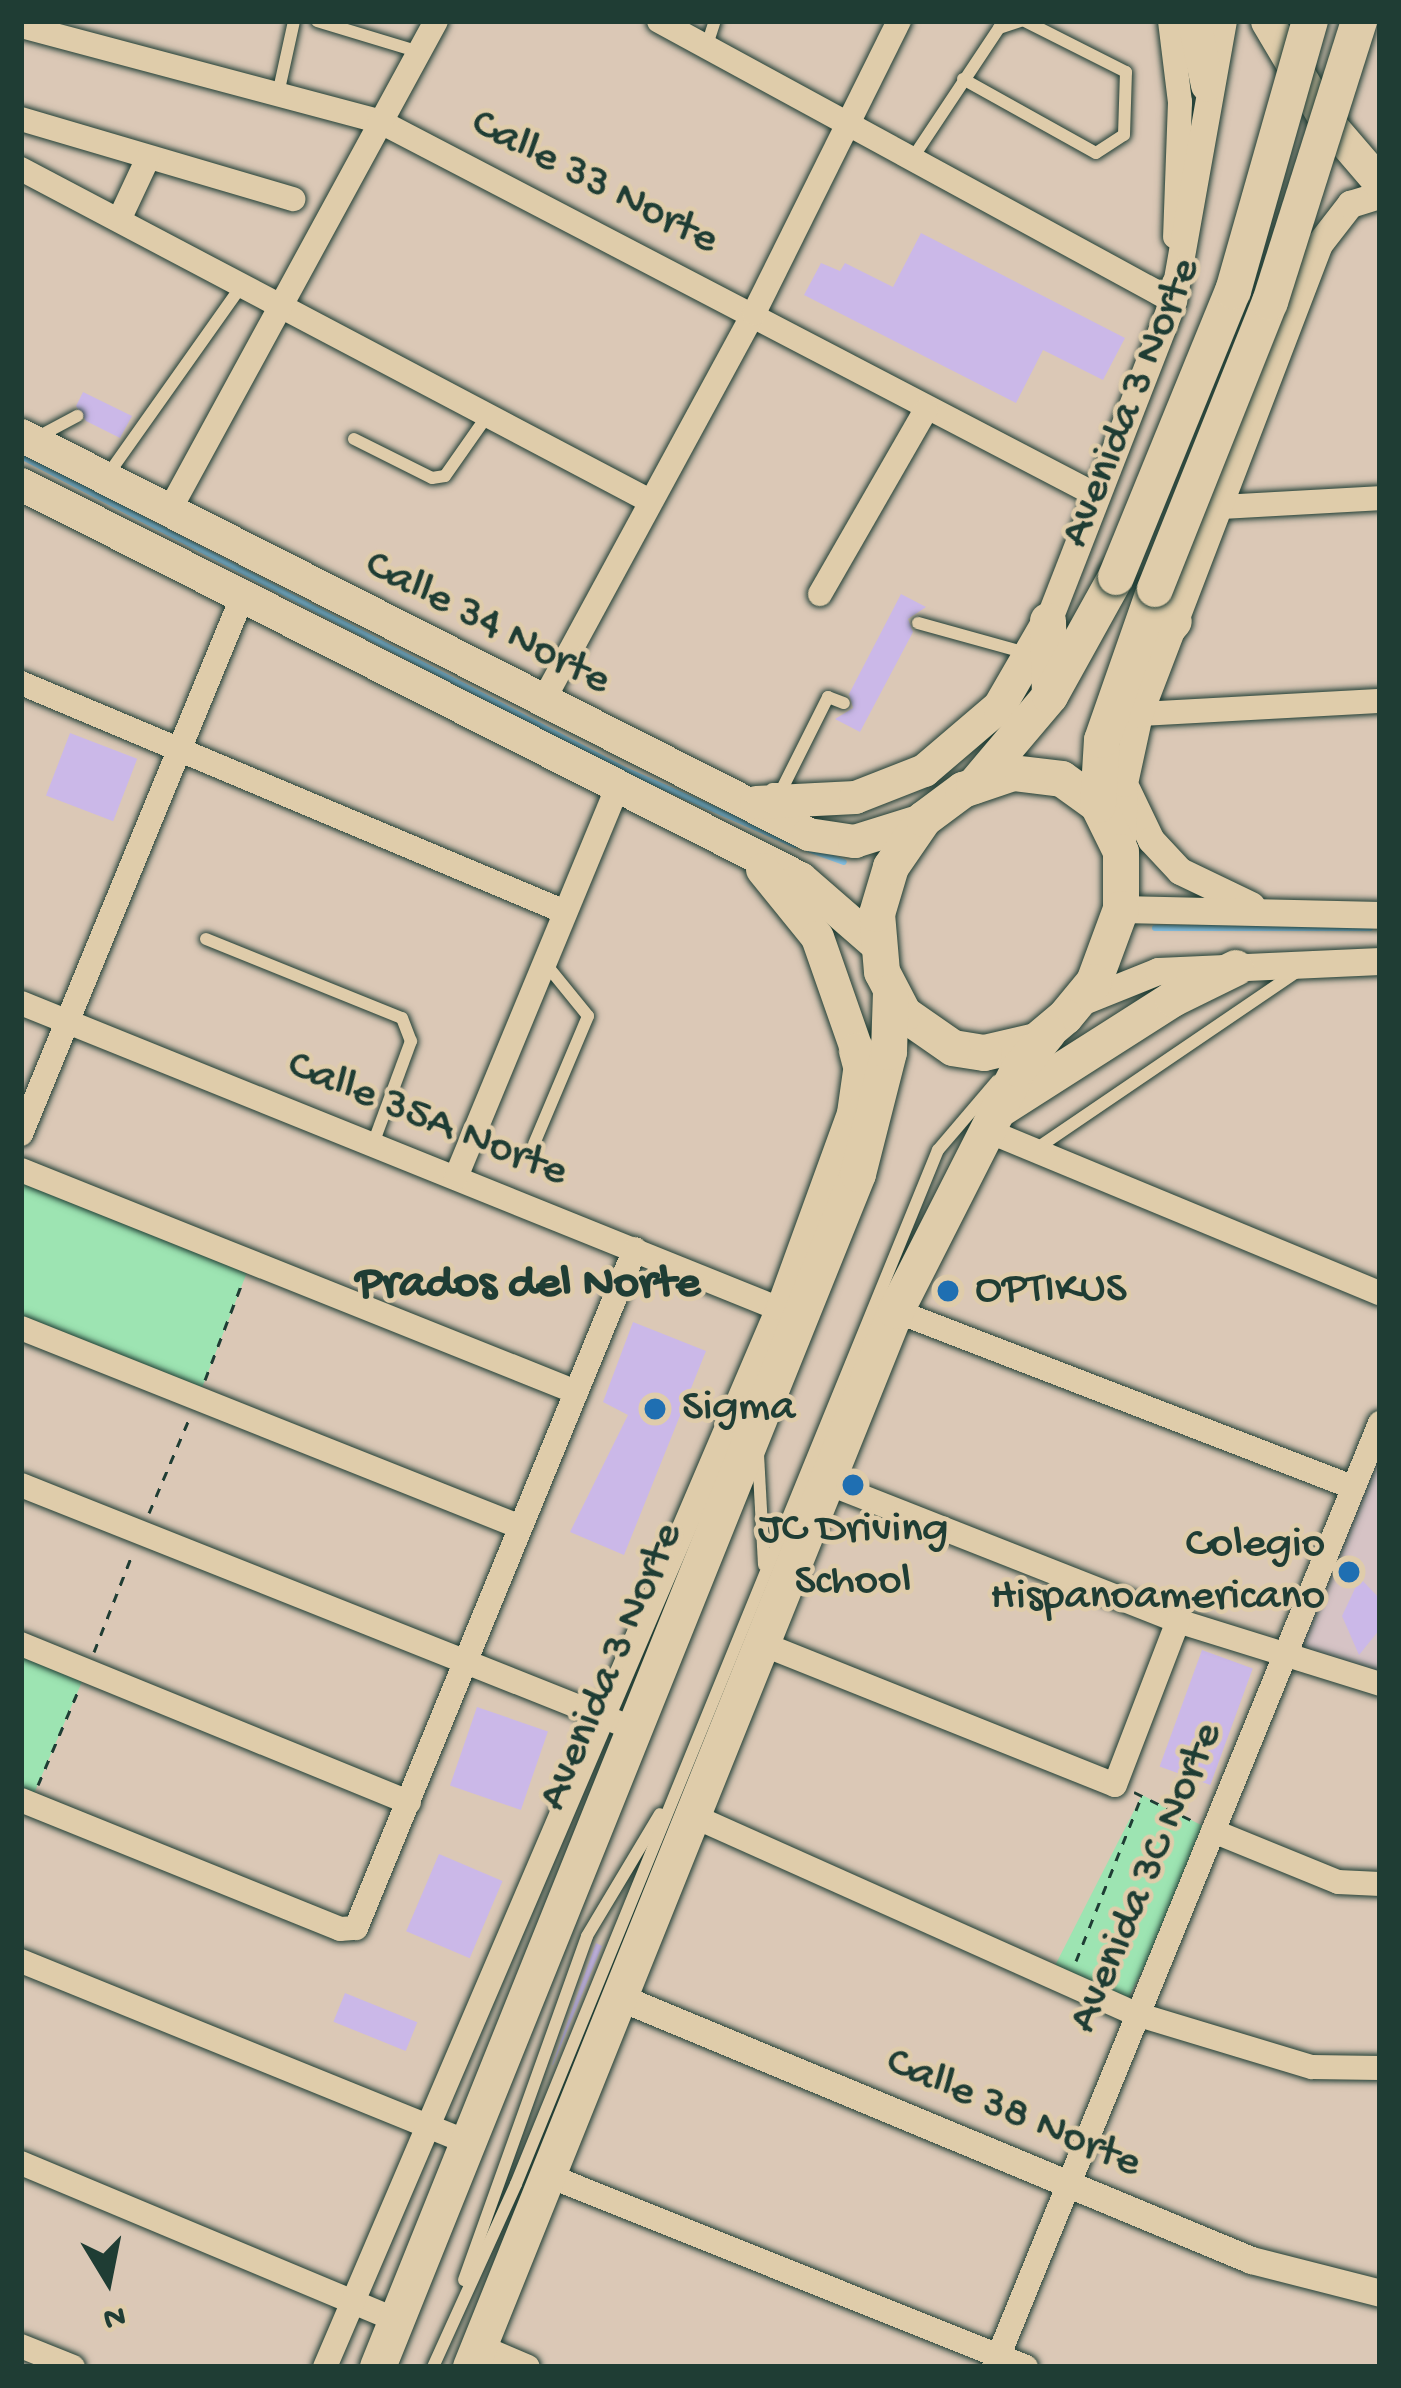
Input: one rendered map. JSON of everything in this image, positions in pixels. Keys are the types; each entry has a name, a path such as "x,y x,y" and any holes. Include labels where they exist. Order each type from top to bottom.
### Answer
{"main road":[{"path":"1194,21 1207,85"},
{"path":"1267,21 1375,183"},
{"path":"1300,21 1345,104 1375,183"},
{"name":"Avenida 3 Norte","path":"973,787 1050,696 1116,577 1233,291 1310,21"},
{"name":"Avenida 3 Norte","path":"1111,794 1102,740 1131,698 1155,589 1270,302 1359,21"},
{"name":"Calle 34 Norte","path":"26,438 723,795 808,834 854,842 924,819"},
{"name":"Calle 34 Norte","path":"21,484 241,600 733,844 837,902 876,944"},
{"path":"723,795 820,804 908,778 982,726 1033,655 1048,621"},
{"path":"1048,621 1050,696"},
{"path":"1131,698 1174,621"},
{"path":"465,2349 547,2175 619,1997 683,1804 760,1643 896,1311 993,1120 1042,1037 1078,1004 1111,949 1121,909 1121,852 1111,794 1041,773 973,787 924,819 890,867 876,944 891,992 923,1033 953,1048 984,1053 1042,1037"},
{"path":"733,844 771,877 817,937 875,1119"},
{"path":"993,1120 1173,998 1236,968"},
{"name":"Avenida 3 Norte","path":"377,2367 757,1441 789,1313 875,1119 891,992"}],"street":[{"path":"168,513 436,21"},
{"path":"659,21 711,33 846,123 1173,301 1180,102 1170,21"},
{"path":"542,703 754,313 899,21"},
{"name":"Avenida 3 Norte","path":"1048,621 1173,301 1207,85 1223,21"},
{"name":"Calle 33 Norte","path":"21,26 379,121 1096,495"},
{"path":"21,119 293,199"},
{"path":"119,220 148,158"},
{"path":"21,169 650,501"},
{"path":"1174,621 1319,244 1350,204 1375,183"},
{"path":"820,594 926,410"},
{"path":"1220,507 1380,498"},
{"path":"21,1134 176,747 241,600"},
{"path":"21,682 566,912"},
{"path":"1131,698 1380,700"},
{"path":"456,1178 617,788"},
{"path":"1111,794 1180,871 1215,894 1283,916"},
{"path":"1121,909 1380,915"},
{"path":"1078,1004 1158,971 1380,961"},
{"name":"Calle 35A Norte","path":"21,1003 789,1313"},
{"name":"Avenida 3 Norte","path":"325,2367 598,1714 789,1313 849,1113 857,1051"},
{"path":"993,1120 1032,1152 1380,1293"},
{"path":"21,1170 576,1392"},
{"path":"25,1801 340,1929 362,1923 463,1661 635,1249"},
{"path":"896,1311 1353,1486"},
{"path":"21,1328 196,1403 518,1526"},
{"name":"Avenida 3C Norte","path":"996,2361 1066,2180 1380,1423"},
{"path":"825,1483 1178,1621 1284,1658 1380,1684"},
{"path":"21,1485 637,1730"},
{"path":"760,1643 1114,1785 1178,1621"},
{"path":"21,1644 409,1802"},
{"path":"683,1804 1136,2014 1312,2067 1380,2068"},
{"path":"1213,1831 1338,1882 1380,1884"},
{"path":"21,1961 429,2121 467,2142"},
{"name":"Calle 38 Norte","path":"619,1997 1252,2260 1380,2293"},
{"path":"21,2163 396,2320"},
{"path":"547,2175 996,2361 1026,2367"},
{"path":"21,2346 73,2367"},
{"path":"465,2349 528,2367"}],"lane":[{"path":"278,94 294,21"},
{"path":"317,21 419,52"},
{"path":"912,159 963,79 999,28 1023,21 1126,72 1124,135 1096,152 963,79"},
{"path":"105,479 133,427 242,285"},
{"path":"354,439 432,478 445,476 487,415"},
{"path":"26,438 77,416"},
{"path":"918,623 1033,655"},
{"path":"723,795 782,789 827,697 844,704"},
{"path":"206,939 402,1018 411,1041 373,1144"},
{"path":"534,1144 588,1016 544,963"},
{"path":"1032,1152 1308,963"},
{"path":"433,2367 465,2349 516,2184 683,1804 763,1576 938,1150 1042,1037"},
{"path":"757,1441 763,1576"},
{"path":"465,2349 586,1936 613,1881 683,1804"}],"path":[{"path":"196,1403 250,1262"},
{"path":"25,1801 87,1670"},
{"path":"1068,1982 1142,1795 1213,1831"}],"shaded area":[{"name":"Colegio Hispanoamericano","path":"1380,1423 1380,1684 1284,1658"}],"green space":[{"path":"21,1170 251,1262 196,1403 21,1328"},
{"path":"21,1644 87,1670 30,1803 21,1800"},
{"path":"1142,1795 1213,1831 1122,2010 1051,1974"}],"building":[{"path":"921,233 1125,338 1103,380 1043,350 1016,403 804,295 821,263 840,271 845,263 893,287"},
{"path":"83,392 132,416 120,438 86,421 76,406"},
{"path":"901,594 926,607 908,619 913,632 860,732 835,719 853,708 849,694"},
{"path":"70,733 137,759 113,821 46,796"},
{"path":"633,1322 706,1351 624,1555 570,1532 628,1415 603,1402"},
{"path":"1360,1578 1380,1599 1380,1629 1359,1655 1342,1616"},
{"path":"1202,1650 1253,1668 1210,1785 1160,1767"},
{"path":"477,1707 548,1731 521,1810 450,1785"},
{"path":"439,1854 503,1881 470,1958 406,1931"},
{"path":"596,1943 602,1946 552,2065"},
{"path":"345,1993 417,2022 406,2051 333,2022"}],"waterway":[{"path":"21,456 625,770 795,845"},
{"path":"808,849 844,862"},
{"path":"1155,928 1370,928"}],"place":[{"name":"OPTIKUS","path":"948,1291"},
{"name":"Sigma","path":"655,1409"},
{"name":"JC Driving School","path":"853,1485"},
{"name":"Colegio Hispanoamericano","path":"1349,1572"}],"district":[{"name":"Prados del Norte","path":"528,1286"}]}
